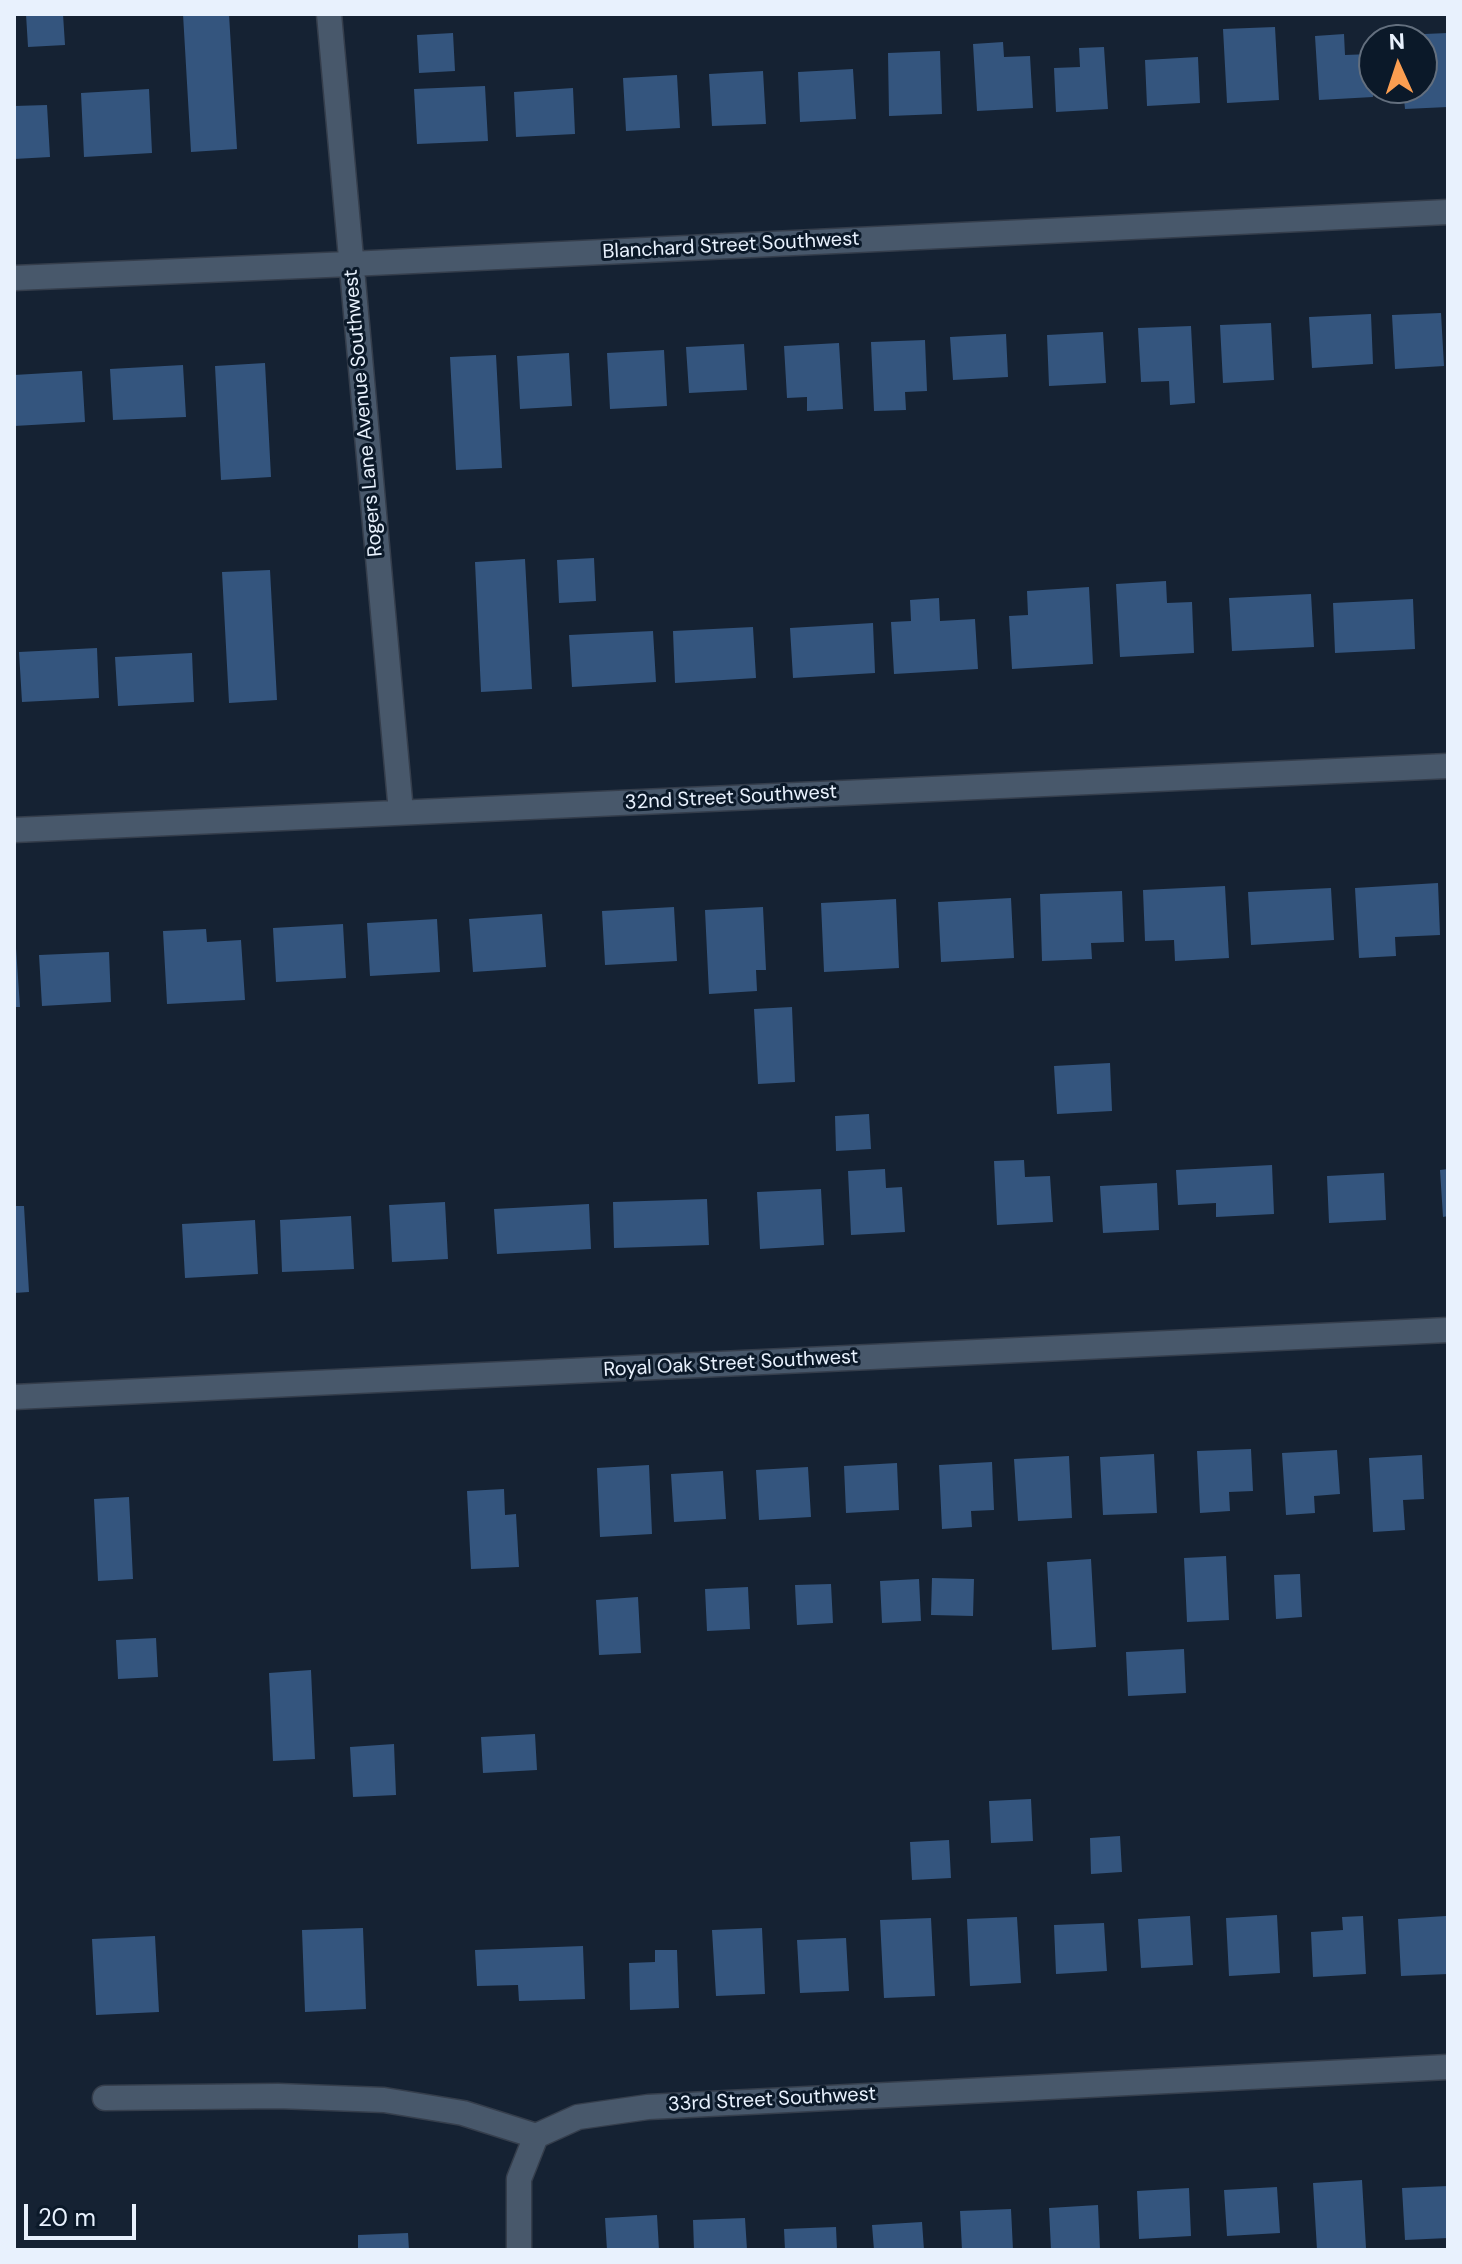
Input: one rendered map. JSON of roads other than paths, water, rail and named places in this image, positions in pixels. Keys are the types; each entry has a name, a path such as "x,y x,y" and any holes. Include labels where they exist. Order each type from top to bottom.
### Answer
{"street":[{"name":"Rogers Lane Avenue Southwest","path":"329,14 401,812"},
{"name":"Blanchard Street Southwest","path":"14,278 1448,212"},
{"name":"32nd Street Southwest","path":"14,830 1448,766"},
{"name":"Royal Oak Street Southwest","path":"14,1397 1448,1330"},
{"name":"33rd Street Southwest","path":"536,2136 578,2117 648,2107 1448,2067"},
{"path":"105,2098 278,2096 384,2100 463,2113 536,2136 519,2179 519,2250"}]}
